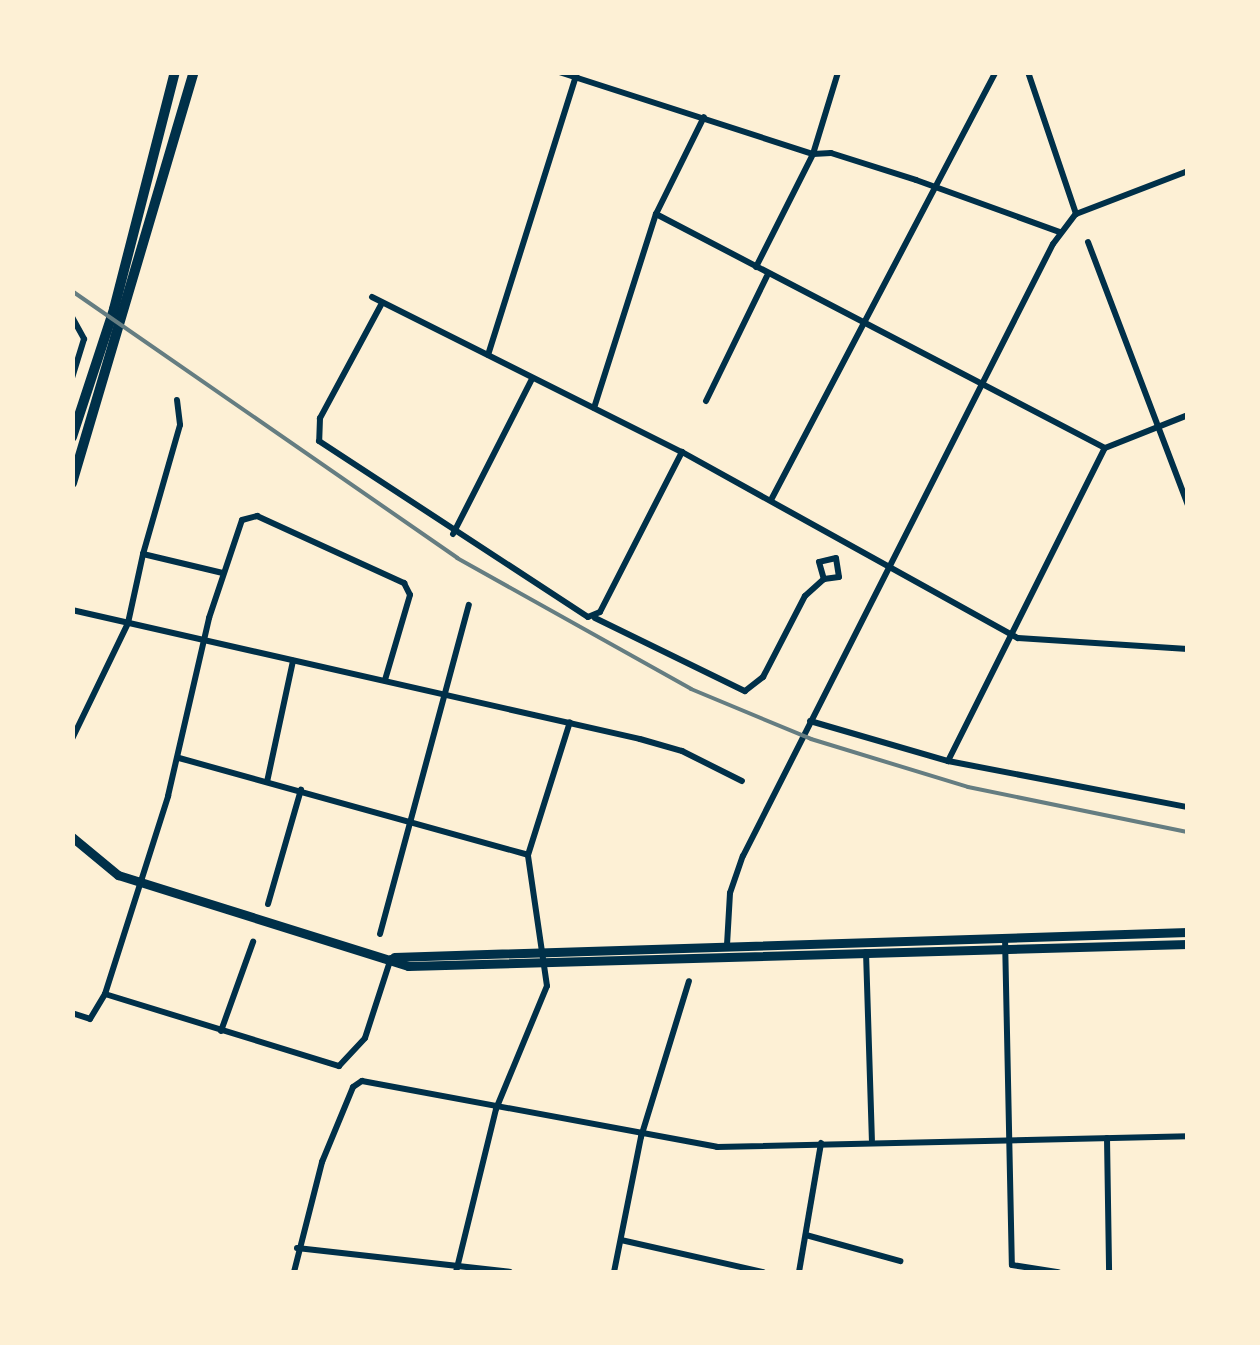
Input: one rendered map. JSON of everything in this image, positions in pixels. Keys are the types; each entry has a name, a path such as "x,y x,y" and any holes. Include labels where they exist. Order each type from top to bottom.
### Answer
{"main road":[{"path":"72,437 114,308 175,72"},
{"path":"72,483 194,72"}],"street":[{"path":"559,72 813,154 831,153 1060,232"},
{"path":"756,267 813,154 838,72"},
{"path":"771,500 996,72"},
{"path":"1028,72 1076,214"},
{"path":"488,356 576,75"},
{"path":"594,408 656,214 704,117"},
{"path":"727,945 730,893 742,856 1060,232 1076,214 1188,171"},
{"path":"656,214 860,325 1105,448"},
{"path":"1088,242 1155,429 1188,505"},
{"path":"706,402 767,276"},
{"path":"372,297 682,452 1026,640 1188,649"},
{"path":"382,303 316,435 453,534 595,618 740,691 758,684 792,614 824,579"},
{"path":"72,317 83,328 72,378"},
{"path":"453,534 532,378"},
{"path":"72,739 128,623 180,424 177,400"},
{"path":"948,761 1105,448 1188,415"},
{"path":"595,618 682,452"},
{"path":"72,1013 90,1020 105,994 179,758 204,640 242,520 258,516 404,583 410,595 385,680"},
{"path":"143,554 223,573"},
{"path":"380,934 469,605"},
{"path":"72,610 570,722 682,751 742,781"},
{"path":"267,782 293,661"},
{"path":"810,721 948,761 1188,808"},
{"path":"457,1269 496,1109 548,986 528,855 570,722"},
{"path":"179,758 410,819 528,855"},
{"path":"268,904 301,790"},
{"path":"72,837 118,875 391,958 1005,943 1188,932"},
{"path":"221,1031 253,942"},
{"path":"1005,943 1188,944"},
{"path":"1005,943 1012,1265 1058,1272"},
{"path":"546,957 727,945 866,947"},
{"path":"866,947 872,1140"},
{"path":"105,994 331,1066 344,1064 365,1038 391,958"},
{"path":"614,1272 641,1137 689,981"},
{"path":"294,1272 297,1248 322,1162 359,1082 641,1137 717,1147 872,1140 1188,1136"},
{"path":"1107,1138 1109,1272"},
{"path":"799,1272 822,1143"},
{"path":"806,1234 871,1248 900,1261"},
{"path":"620,1240 763,1272"},
{"path":"297,1248 510,1272"}],"railway":[{"path":"72,291 457,558 691,689 811,739 968,787 1188,832"}]}
